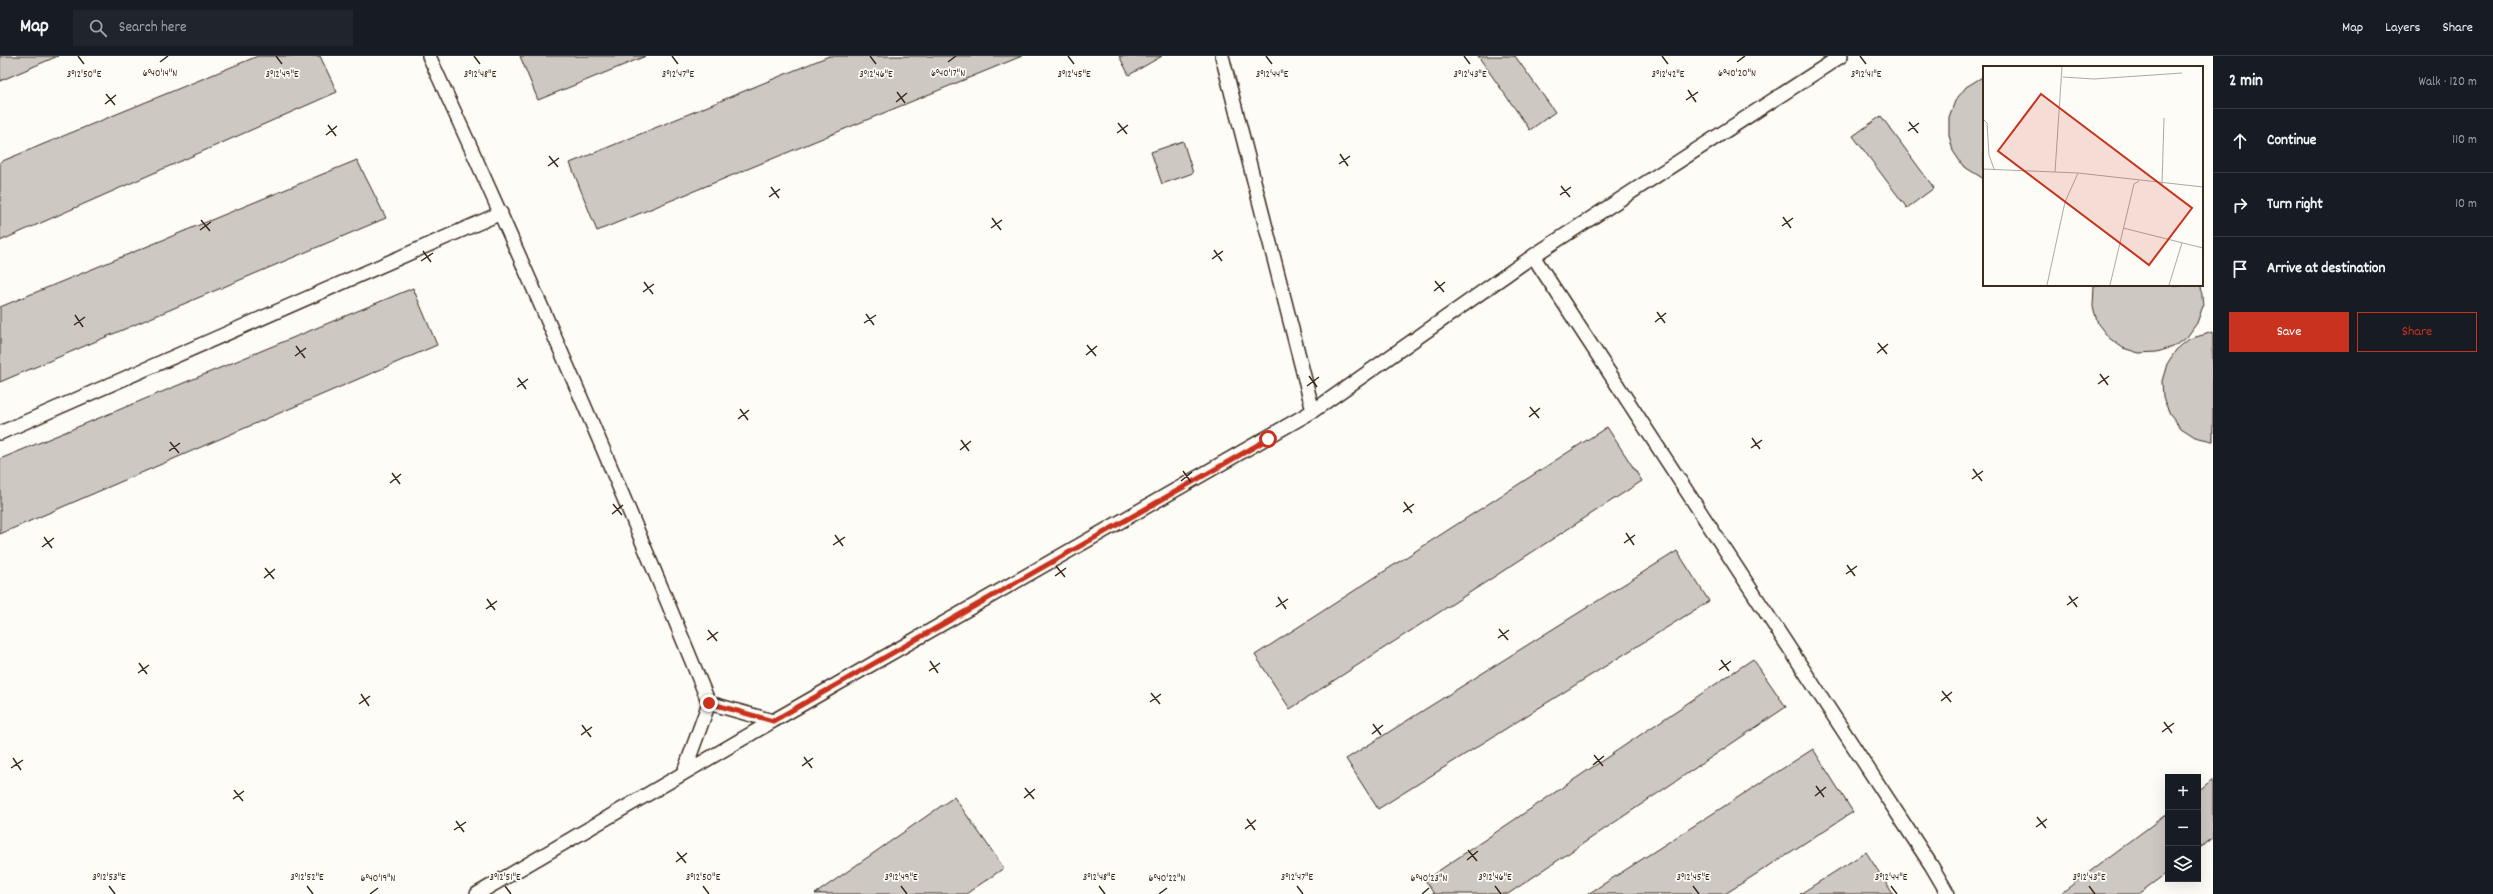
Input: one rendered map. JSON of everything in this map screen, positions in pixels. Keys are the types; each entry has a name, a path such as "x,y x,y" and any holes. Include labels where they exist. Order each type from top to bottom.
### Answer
{"lane":[{"path":"429,56 501,214 632,515 709,703 684,772"},
{"path":"1222,56 1313,412"},
{"path":"477,894 684,772 1313,412 1533,256 1841,56"},
{"path":"0,433 501,214"},
{"path":"1533,256 1931,865 1948,894"},
{"path":"709,703 773,721"}],"building":[{"path":"0,56 58,56 0,81"},
{"path":"258,56 320,56 337,92 0,241 0,162"},
{"path":"520,56 646,56 538,100"},
{"path":"829,56 1022,56 597,231 570,163"},
{"path":"1119,56 1162,56 1129,75"},
{"path":"1478,56 1515,56 1555,112 1530,130"},
{"path":"1983,77 1983,178 1963,166 1953,151 1949,135 1949,117 1955,101 1966,87"},
{"path":"1881,116 1934,188 1907,208 1853,136"},
{"path":"1183,141 1193,173 1162,184 1151,152"},
{"path":"357,160 386,218 0,382 0,307"},
{"path":"2094,286 2201,286 2203,306 2197,323 2187,337 2173,347 2157,352 2139,353 2123,348 2109,338 2098,324 2093,307"},
{"path":"413,288 437,345 0,534 0,459"},
{"path":"2213,332 2212,441 2195,437 2181,428 2170,414 2163,398 2162,381 2167,364 2176,350 2189,339"},
{"path":"1607,427 1642,481 1290,709 1255,655"},
{"path":"1677,551 1709,601 1378,809 1346,759"},
{"path":"1753,659 1786,707 1508,894 1434,894 1425,880"},
{"path":"1813,749 1853,812 1725,894 1588,894"},
{"path":"2213,779 2213,838 2201,847 2201,810 2201,789"},
{"path":"954,797 1004,868 966,894 815,894"},
{"path":"2165,815 2165,874 2138,894 2060,894"},
{"path":"1866,852 1893,894 1800,894"}],"route":[{"path":"709,703 773,721 1268,439"}]}
